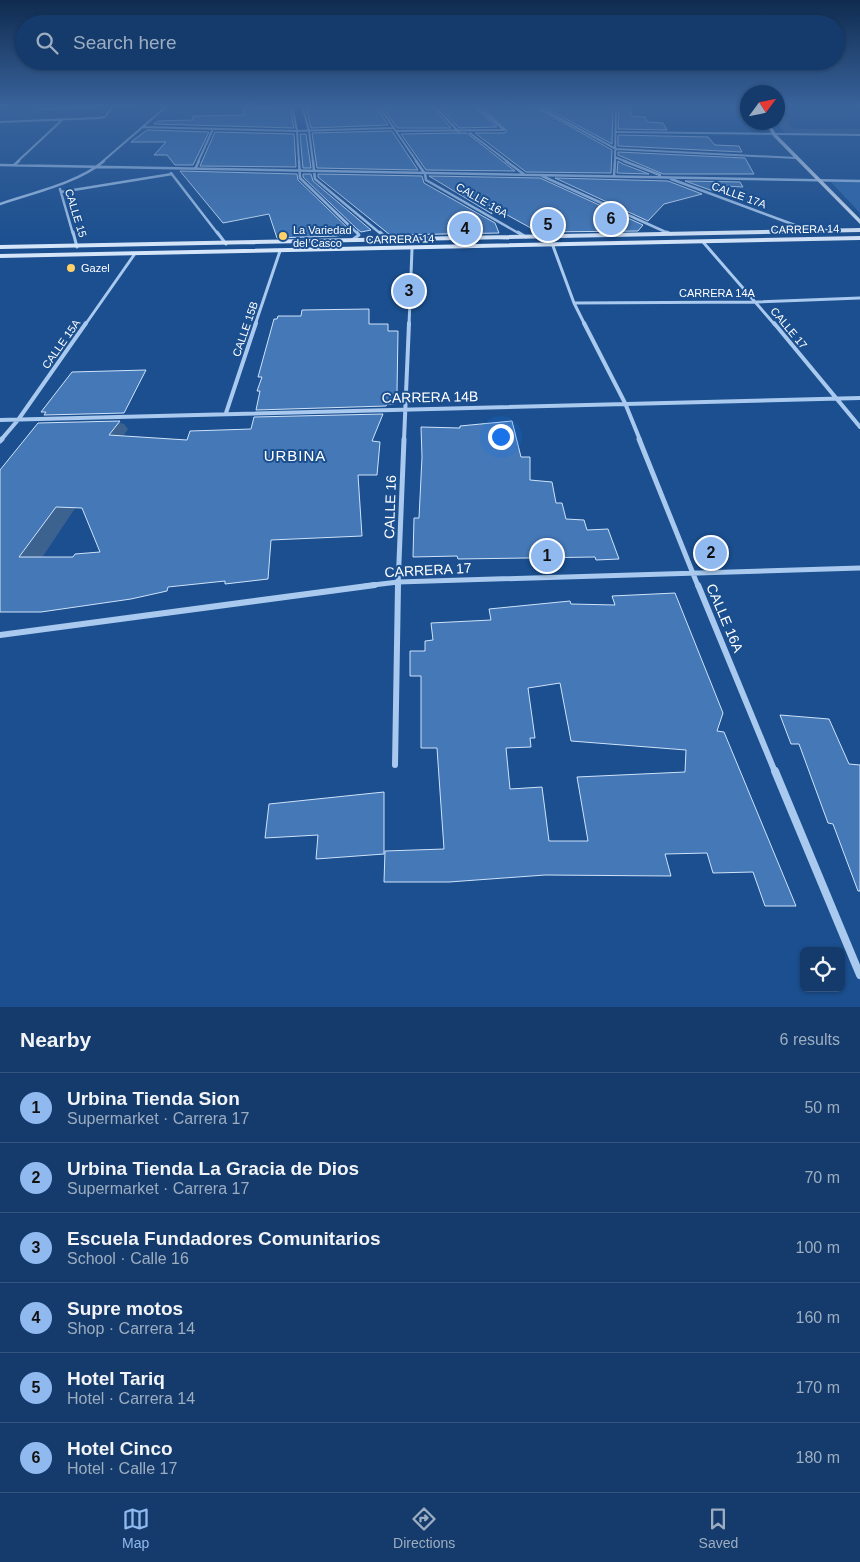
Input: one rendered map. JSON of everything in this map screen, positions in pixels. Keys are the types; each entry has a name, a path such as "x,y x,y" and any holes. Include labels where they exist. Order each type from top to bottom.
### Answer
{"main road":[{"path":"790,152 860,222"},
{"name":"CARRERA 14","path":"0,247 348,242 860,230"},
{"name":"CARRERA 14","path":"0,256 134,255 860,238"}],"street":[{"path":"14,165 28,152"},
{"path":"0,204 58,184 95,168 113,152"},
{"path":"195,168 202,152"},
{"path":"299,152 300,178 359,235 348,242"},
{"path":"312,152 315,179 389,241"},
{"name":"CALLE 16A","path":"409,152 425,174 426,180 527,238"},
{"path":"495,152 525,175"},
{"path":"614,176 615,152"},
{"path":"676,152 796,158"},
{"name":"CALLE 17A","path":"614,157 812,231"},
{"path":"0,166 860,181"},
{"path":"168,168 226,244"},
{"path":"61,192 172,174"},
{"path":"540,175 671,234"},
{"name":"CALLE 15","path":"58,184 76,247"},
{"name":"CALLE 17","path":"703,242 756,302 860,427"},
{"name":"CALLE 16A","path":"553,246 574,303 625,403 693,574 860,974"},
{"name":"CALLE 16","path":"395,765 398,582 412,249"},
{"name":"CALLE 15B","path":"226,413 280,251"},
{"name":"CALLE 15A","path":"0,441 18,420 134,255"},
{"name":"CARRERA 14A","path":"574,303 756,302 860,298"},
{"name":"CARRERA 14B","path":"0,420 860,398"},
{"name":"CARRERA 17","path":"0,635 398,582 860,568"}],"shaded area":[{"path":"830,181 860,182 860,213"}],"building":[{"path":"157,152 199,152 193,165 175,165 167,155 154,155"},
{"path":"206,152 295,152 296,167 200,166"},
{"path":"302,152 309,152 311,168 303,168"},
{"path":"315,152 406,152 418,170 317,168"},
{"path":"413,152 491,152 515,171 426,170"},
{"path":"500,152 612,152 611,173 526,172"},
{"path":"618,152 745,158 754,174 663,174 618,155"},
{"path":"618,161 623,164 649,174 617,173"},
{"path":"180,171 297,174 298,180 353,233 336,236 277,238 269,214 223,223"},
{"path":"303,174 311,174 313,181 371,230 361,232 357,229 303,177"},
{"path":"318,174 422,176 424,183 495,223 499,233 390,235 318,177"},
{"path":"429,176 540,178 643,225 638,231 538,232 489,205 492,214"},
{"path":"555,178 668,181 702,194 664,204 648,221"},
{"path":"685,181 740,182 743,187 723,186 724,188 713,191"},
{"path":"369,309 369,324 388,324 388,331 398,331 397,392 394,404 387,404 386,406 256,410 260,391 257,391 262,377 258,377 274,319 277,319 278,316 301,316 302,310"},
{"path":"146,370 124,413 44,415 46,412 41,412 72,372"},
{"path":"383,414 372,441 380,442 377,475 358,475 362,536 271,540 268,579 225,584 225,581 168,587 167,591 131,599 41,612 0,612 0,470 38,423 120,421 109,435 187,440 190,431 251,429 254,417","holes":["56,507 82,508 100,552 75,554 73,557 19,557"]},
{"path":"512,421 521,457 530,457 530,480 552,482 556,503 562,503 566,519 584,520 587,530 608,529 619,559 596,560 595,557 458,559 457,556 413,557 414,518 419,518 422,457 421,427 460,428 460,426"},
{"path":"675,593 723,713 717,731 724,732 796,906 765,906 753,872 713,873 707,853 665,854 671,876 545,875 449,882 384,882 385,851 444,849 437,748 421,748 421,676 410,676 410,651 425,651 425,641 433,640 431,623 491,620 489,609 570,601 571,604 615,605 612,596","holes":["560,683 571,741 686,750 685,772 577,777 588,841 549,841 542,787 510,789 506,748 531,747 530,738 535,738 528,688"]},
{"path":"780,715 829,719 849,764 860,765 860,891 858,891 833,824 828,823 799,744 791,744"},
{"path":"384,792 384,854 316,859 318,835 265,838 269,804"}],"waterway":[{"path":"0,595 116,429"}],"place":[{"name":"Hotel Cinco","path":"611,219"},
{"name":"Hotel Tariq","path":"548,225"},
{"name":"Supre motos","path":"465,229"},
{"name":"La Variedad del Casco","path":"283,236"},
{"name":"Gazel","path":"71,268"},
{"name":"Escuela Fundadores Comunitarios","path":"409,291"},
{"name":"Urbina Tienda La Gracia de Dios","path":"711,553"},
{"name":"Urbina Tienda Sion","path":"547,556"}],"district":[{"name":"URBINA","path":"295,456"}]}
